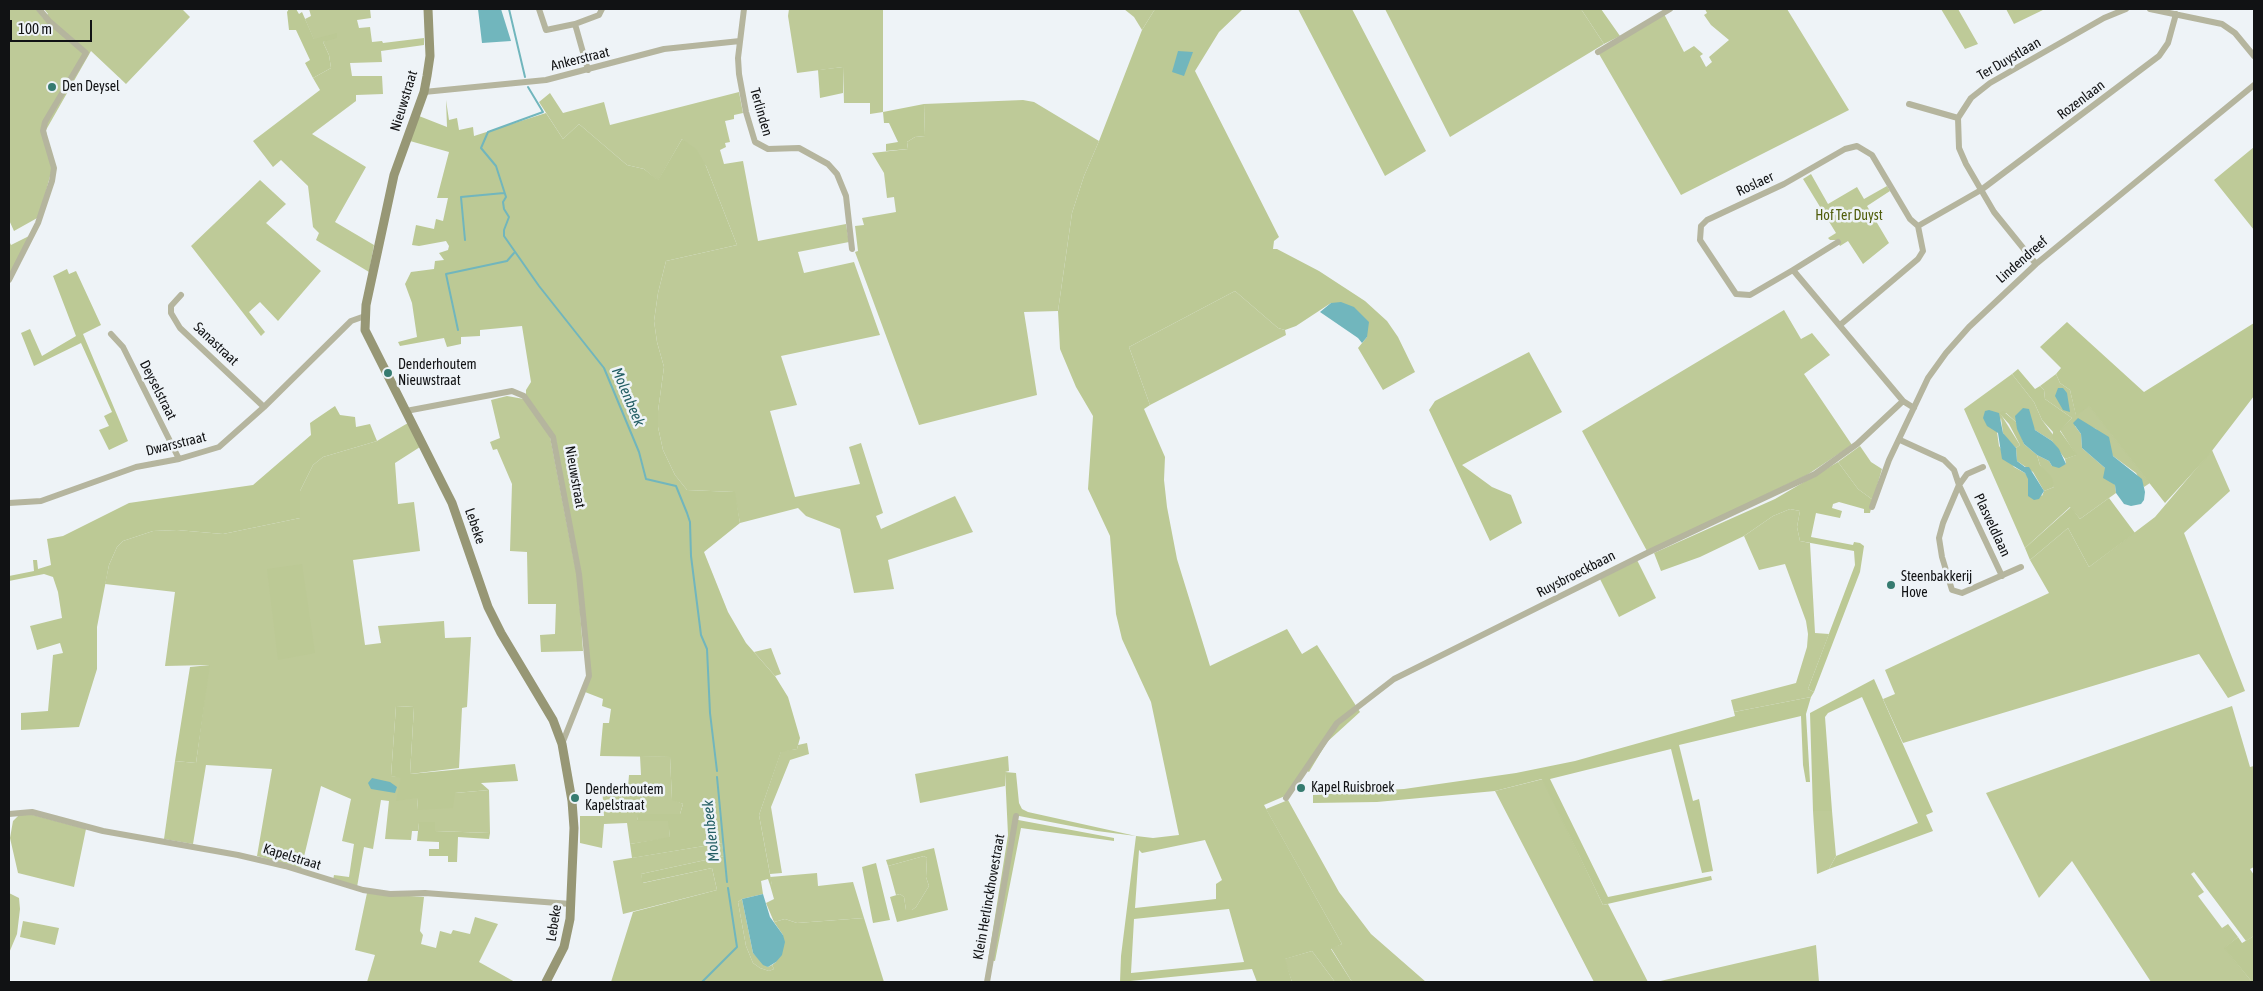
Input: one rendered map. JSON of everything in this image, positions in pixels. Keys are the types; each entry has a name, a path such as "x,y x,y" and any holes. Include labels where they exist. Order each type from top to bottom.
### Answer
{"street":[{"path":"9,280 38,222 52,181 54,168 43,131 45,122 86,53 49,21 39,9"},
{"name":"Nieuwstraat","path":"365,316 394,175 424,92 430,56 428,9"},
{"path":"539,9 546,30 575,24 599,15 602,9"},
{"name":"Terlinden","path":"744,9 740,41 739,74 746,112 755,142 768,149 799,148 823,161 837,174 846,196 852,250"},
{"path":"1598,52 1670,9"},
{"name":"Ter Duystlaan","path":"1958,118 1970,98 1990,83 2104,18 2126,9"},
{"path":"2150,9 2222,24 2234,33 2254,56"},
{"name":"Rozenlaan","path":"1981,190 2159,56 2168,43 2176,14"},
{"path":"575,24 588,70"},
{"name":"Ankerstraat","path":"424,92 546,80 664,49 740,41"},
{"name":"Lindendreef","path":"1872,507 1928,378 1946,353 1996,300 2036,264 2254,85"},
{"path":"1909,104 1958,118 1959,148 1981,190 1994,212 2036,264"},
{"name":"Roslaer","path":"1838,242 1750,295 1736,294 1700,240 1698,231 1707,220 1784,184 1845,149 1857,146 1872,155 1910,218 1918,226 1923,251 1918,259 1840,326"},
{"path":"1918,226 1981,190"},
{"path":"1793,270 1903,401 1914,408"},
{"name":"Sanastraat","path":"181,295 171,306 171,313 180,328 264,407"},
{"name":"Dwarsstraat","path":"9,503 41,501 136,467 179,459 219,446 264,407 351,321 365,316"},
{"name":"Lebeke","path":"365,316 365,330 452,503 488,607 501,633 553,720 562,744 572,800 574,828 571,904 569,932 564,947 546,982"},
{"name":"Deyselstraat","path":"111,334 123,347 179,459"},
{"name":"Nieuwstraat","path":"406,411 512,391 524,396 553,437 557,448 579,574 590,676 562,744"},
{"name":"Ruysbroeckbaan","path":"1286,798 1337,723 1394,678 1647,553 1815,474 1857,444 1903,401"},
{"name":"Plasveldlaan","path":"1900,440 1944,460 1954,470 1959,485 2002,576"},
{"name":"Plasveldlaan","path":"1983,467 1967,474 1959,485 1943,523 1939,538 1950,587 1962,593 2020,567"},
{"name":"Kapelstraat","path":"9,814 39,814 103,831 238,855 285,866 347,886 390,894 425,893 571,904"},
{"name":"Klein Herlinckhovestraat","path":"986,982 1016,816"}],"green space":[{"path":"9,9 36,9 43,18 48,14 44,9 182,9 190,17 126,84 91,51 46,130 52,169 39,217 14,231 9,220"},
{"path":"289,9 296,9 299,14 302,12 314,39 337,33 337,38 323,42 329,55 331,68 313,78 305,63 310,60 296,30 289,30 287,12"},
{"path":"309,9 370,9 371,18 357,20 359,28 370,27 372,42 382,41 383,43 424,38 424,45 381,51 382,62 350,63 352,76 382,76 383,94 356,95 356,101 312,134 366,167 335,222 374,245 369,272 316,240 319,233 313,227 308,186 281,160 273,167 253,141 320,90 313,78 331,68 329,55 323,42 337,34 314,40 305,19 311,16"},
{"path":"789,9 883,9 883,112 870,114 870,103 844,103 843,67 797,73 788,16"},
{"path":"1124,9 1155,9 1142,30 1134,17"},
{"path":"1155,9 1243,9 1219,32 1195,71 1279,237 1274,241 1273,249 1277,249 1319,271 1365,301 1387,321 1398,337 1415,372 1383,390 1358,348 1367,337 1331,303 1296,326 1285,330 1278,328 1235,291 1129,347 1150,405 1144,409 1165,457 1164,480 1167,507 1177,559 1210,666 1287,629 1302,654 1317,645 1360,712 1327,742 1309,772 1304,769 1285,796 1264,805 1342,944 1331,949 1352,982 1335,982 1312,951 1285,959 1292,982 1257,982 1252,969 1120,982 1121,956 1136,836 1153,838 1179,835 1151,702 1122,639 1116,614 1110,536 1088,489 1093,416 1076,387 1060,349 1058,311 1072,213 1084,176 1142,30","holes":["1205,840 1222,880 1216,884 1216,899 1135,908 1139,850 1142,853","1229,909 1244,962 1131,973 1134,919"]},
{"path":"1298,9 1352,9 1426,151 1385,176"},
{"path":"1385,9 1581,9 1604,44 1450,137"},
{"path":"1581,9 1601,9 1620,36 1604,44"},
{"path":"1705,9 1787,9 1849,110 1681,195 1599,54 1664,14 1684,52 1694,46 1703,54 1700,56 1706,67 1712,62 1709,57 1729,40 1711,25 1704,15 1707,13"},
{"path":"1941,9 1958,9 1978,44 1965,49"},
{"path":"2006,9 2045,9 2014,24"},
{"path":"843,67 843,93 820,98 818,70"},
{"path":"739,92 743,113 734,115 734,119 725,121 730,142 725,143 726,147 720,150 724,164 743,161 758,241 846,224 849,242 798,252 804,273 854,262 880,335 781,356 797,405 770,411 795,497 860,484 849,447 861,443 883,513 876,516 881,529 955,496 973,532 888,560 894,589 854,593 840,529 806,516 798,508 740,523 734,492 687,490 675,475 663,450 658,427 658,411 664,367 657,342 654,321 658,293 666,261 737,245 706,166 682,139 658,181 644,169 627,165 579,124 563,139 539,102 550,93 563,113 604,102 610,125"},
{"path":"446,100 449,120 457,118 459,130 473,127 474,136 546,113 563,139 579,124 627,165 644,169 658,180 682,139 696,149 706,166 737,245 666,261 658,293 654,321 657,342 664,367 658,411 658,427 663,450 675,475 687,490 735,492 740,523 704,552 728,612 746,643 775,676 788,697 800,738 797,749 781,752 759,815 772,885 770,885 768,879 761,881 763,894 742,899 738,902 746,946 753,963 769,971 774,969 772,965 776,962 783,935 774,922 785,919 797,923 864,918 884,982 611,982 633,912 717,890 712,868 642,883 641,874 724,856 722,843 632,858 630,844 670,837 668,821 637,821 638,814 680,814 683,804 672,800 670,757 600,756 603,723 609,723 611,709 602,706 603,699 585,692 591,677 556,440 526,396 526,390 531,382 522,326 480,330 480,336 461,337 461,344 447,347 444,338 400,346 398,342 417,337 412,303 405,284 411,272 434,269 435,261 444,260 439,253 448,250 449,246 446,241 419,246 412,245 416,225 434,229 436,219 443,221 448,198 437,198 449,152 410,141 419,116 447,127"},
{"path":"1023,100 1034,102 1099,141 1084,176 1072,213 1058,311 1024,312 1037,395 919,425 855,252 858,251 855,226 864,225 862,218 896,212 894,197 887,198 884,173 872,153 908,149 907,142 915,137 925,136 924,104"},
{"path":"924,104 925,136 915,137 907,142 908,149 886,151 886,144 898,142 889,123 884,123 883,112"},
{"path":"2254,147 2254,230 2214,180"},
{"name":"Hof Ter Duyst","path":"1811,174 1828,204 1857,187 1864,199 1887,186 1890,191 1867,206 1889,243 1863,264 1848,241 1840,246 1837,240 1830,240 1828,238 1836,233 1803,179"},
{"path":"260,180 286,204 266,223 321,271 278,321 260,302 249,312 265,332 261,336 191,246"},
{"path":"31,235 9,278 9,241 11,245"},
{"path":"67,269 69,274 76,271 101,325 83,334 128,441 109,450 99,430 109,426 104,416 112,412 81,343 34,366 21,333 30,329 42,356 76,336 53,276"},
{"path":"1235,291 1278,328 1285,330 1286,335 1150,405 1129,347"},
{"path":"1784,310 1801,339 1812,333 1830,355 1804,374 1852,445 1807,475 1647,551 1582,431"},
{"path":"2067,322 2144,392 2254,323 2254,396 2208,456 2165,503 2089,406 2076,416 2070,390 2060,383 2056,374 2061,368 2040,347"},
{"path":"1529,352 1562,412 1462,465 1492,487 1511,495 1522,523 1490,541 1429,410 1435,401"},
{"path":"2018,369 2035,389 2040,386 2044,390 2045,399 2072,418 2060,431 2077,455 2065,459 2052,441 2053,432 2042,420 2034,402 2012,374"},
{"path":"2012,374 2034,402 2042,420 2054,436 2052,441 2035,430 2032,425 2016,416 2016,422 2006,413 2000,413 2020,445 2016,448 2007,440 2003,433 2001,418 1997,432 1999,446 2014,467 2025,473 2042,496 2044,491 2054,487 2040,465 2037,455 2049,461 2052,466 2066,464 2065,459 2076,455 2060,430 2072,418 2045,399 2044,390 2040,386 2056,374 2060,383 2070,390 2076,415 2089,405 2150,483 2144,487 2136,473 2113,456 2096,429 2087,425 2075,426 2081,434 2082,448 2105,468 2115,485 2116,493 2080,519 2070,507 2025,548 1964,409"},
{"path":"507,396 524,399 550,436 578,582 583,651 541,652 540,635 555,634 556,604 528,604 527,552 510,551 512,484 497,449 493,450 490,442 500,438 491,400"},
{"path":"335,406 340,415 355,417 356,427 370,424 377,441 323,457 313,465 300,491 300,518 223,534 177,530 153,531 123,541 117,547 109,565 97,627 97,669 79,727 21,730 21,713 48,711 53,655 63,653 60,643 37,650 30,626 62,618 58,592 53,577 44,574 9,581 9,576 34,571 33,560 37,560 38,569 51,565 47,539 63,536 129,503 253,485 311,435 310,423"},
{"path":"2003,411 2016,422 2024,444 2037,455 2040,465 2052,478 2054,487 2044,491 2033,472 2017,461 2016,448 2020,445 2009,424 1999,413"},
{"path":"408,423 420,447 395,463 398,504 414,502 420,551 353,560 365,645 381,643 378,626 444,621 445,638 471,637 467,707 462,708 459,768 410,774 414,707 396,706 391,776 401,777 417,798 418,809 455,793 489,790 490,833 435,831 419,823 418,831 412,831 411,840 385,839 389,801 381,800 373,849 364,847 357,887 333,880 334,875 349,877 354,844 342,841 351,799 321,786 301,869 257,856 272,769 206,765 193,844 164,839 175,761 196,763 209,665 165,666 175,592 105,584 109,565 117,547 123,541 153,531 177,530 223,534 300,518 300,491 313,465 323,457 377,441"},
{"path":"1860,446 1871,462 1882,469 1873,500 1858,489 1838,462"},
{"path":"2212,450 2230,491 2184,533 2245,691 2228,698 2199,654 1903,743 1883,699 1895,694 1885,670 2049,593 2030,560 2068,528 2089,567 2155,517"},
{"path":"1838,462 1858,489 1873,500 1870,513 1864,513 1864,509 1839,502 1833,504 1832,508 1842,511 1840,518 1816,513 1811,537 1853,545 1854,542 1860,543 1864,546 1860,572 1814,692 1808,689 1855,565 1854,551 1800,541 1797,527 1800,511 1790,509 1773,516 1744,536 1700,557 1661,571 1654,553 1775,499"},
{"path":"2109,498 2135,533 2089,567 2068,528 2030,560 2025,548 2071,507 2080,519"},
{"path":"1790,509 1800,511 1797,527 1800,541 1810,543 1815,633 1829,634 1808,689 1814,692 1811,697 1734,712 1731,700 1796,683 1807,647 1806,621 1785,564 1759,570 1744,536 1773,516"},
{"path":"1637,560 1656,598 1619,617 1600,579"},
{"path":"302,564 315,653 278,660 267,569"},
{"path":"771,648 781,674 775,676 754,652"},
{"path":"210,665 196,763 175,761 190,667"},
{"path":"1874,679 1933,812 1926,815 1933,831 1829,869 1836,856 1918,823 1862,697 1828,713 1825,717 1832,811 1813,811 1810,713"},
{"path":"1811,697 1806,714 1810,782 1806,782 1803,765 1801,716 1679,745 1693,801 1699,799 1713,871 1702,873 1671,749 1550,779 1608,897 1711,876 1712,880 1603,905 1542,779 1495,791 1377,802 1313,803 1313,795 1404,789 1516,773 1575,761 1735,716 1734,712"},
{"path":"396,706 414,707 410,774 515,764 518,781 481,783 489,790 455,793 453,808 418,810 417,798 396,801 401,778 391,776"},
{"path":"2232,706 2250,767 2254,766 2254,867 2250,869 2254,875 2254,936 2246,941 2194,872 2191,874 2204,892 2198,896 2222,928 2228,924 2238,937 2225,948 2252,982 2151,982 2072,861 2039,898 1986,793"},
{"path":"807,743 809,754 790,760 771,807 782,873 770,874 759,815 781,751 797,749 798,745"},
{"path":"640,756 670,757 672,799 683,804 680,814 639,814 637,820 669,821 670,838 630,844 627,823 604,824 602,848 580,843 580,816 604,816 602,786 628,787 629,775 641,775"},
{"path":"1008,756 1009,771 1005,772 1005,786 920,803 915,774"},
{"path":"1005,772 1016,773 1019,803 1022,809 1028,812 1136,836 1097,831 1014,815 1013,819 1114,838 1114,841 1021,828 995,961 988,960 1008,835"},
{"path":"1543,779 1603,905 1608,904 1648,982 1594,982 1495,791"},
{"path":"1288,800 1339,892 1371,934 1426,982 1352,982 1331,948 1342,944 1266,809"},
{"path":"1813,811 1832,811 1836,856 1829,869 1817,874"},
{"path":"19,815 33,815 86,829 74,887 18,873 10,838 13,821"},
{"path":"419,822 435,822 435,831 490,833 489,839 458,837 457,862 448,862 448,856 429,856 429,849 439,849 439,842 417,841"},
{"path":"722,843 724,856 641,874 643,883 712,868 717,890 623,914 613,861"},
{"path":"934,848 948,910 897,922 890,897 900,894 904,897 906,910 912,910 916,907 929,886 926,877 927,858 924,856 888,866 886,860"},
{"path":"924,856 927,858 926,877 929,886 916,907 912,910 906,910 904,897 900,894 896,895 888,866"},
{"path":"876,863 890,920 873,923 862,867"},
{"path":"817,873 818,886 853,882 864,918 797,923 785,919 774,922 766,903 774,899 770,877"},
{"path":"9,893 19,898 20,909 17,934 9,953"},
{"path":"367,893 424,897 420,931 423,935 421,944 436,948 440,931 451,934 453,930 470,934 475,917 498,924 479,962 515,982 367,982 375,955 355,950"},
{"path":"742,899 753,953 768,967 772,965 774,969 769,971 753,963 746,946 738,902"},
{"path":"23,921 59,928 55,945 20,937"},
{"path":"2254,936 2254,982 2252,982 2224,948 2238,937 2242,943"},
{"path":"1816,945 1819,982 1656,982"},
{"path":"1312,951 1335,982 1292,982 1284,959"}],"water":[{"path":"478,9 501,9 511,41 482,43"},
{"path":"1178,51 1193,52 1184,76 1172,72"},
{"path":"1341,302 1354,307 1369,322 1367,337 1362,343 1358,338 1320,312 1331,303"},
{"path":"2058,388 2063,388 2067,393 2070,412 2063,410 2055,396"},
{"path":"2023,408 2029,409 2035,430 2052,441 2059,449 2066,464 2059,468 2052,466 2049,461 2037,455 2024,444 2017,429 2015,416"},
{"path":"1989,410 1999,413 2003,433 2016,448 2017,461 2025,467 2029,467 2044,491 2039,499 2034,500 2028,496 2028,479 2025,473 2002,459 1998,433 1987,426 1983,418 1985,411"},
{"path":"2078,418 2109,437 2113,456 2142,479 2145,492 2144,500 2141,504 2131,506 2124,504 2116,493 2115,485 2103,478 2105,468 2082,448 2081,434 2073,423"},
{"path":"372,778 390,782 397,787 395,793 371,789 368,783"},
{"path":"763,894 770,917 783,935 785,942 782,955 768,967 763,965 753,953 742,899"}],"waterway":[{"name":"Molenbeek","path":"509,9 525,77"},
{"name":"Molenbeek","path":"528,87 543,112 488,132 481,148 496,166 506,197 503,202 504,209 509,217 504,230 504,236 539,286 604,368 639,452 646,479 676,486 687,513 690,522 691,556 701,635 707,649 710,713 717,771"},
{"path":"465,240 461,197 504,193"},
{"path":"458,330 446,274 507,261 514,253"},
{"name":"Molenbeek","path":"717,777 727,882"},
{"name":"Molenbeek","path":"702,982 737,947 728,888"}],"place":[{"name":"Den Deysel","path":"52,87"},
{"name":"Denderhoutem Nieuwstraat","path":"388,373"},
{"name":"Steenbakkerij Hove","path":"1891,585"},
{"name":"Kapel Ruisbroek","path":"1301,788"},
{"name":"Denderhoutem Kapelstraat","path":"575,798"}]}
